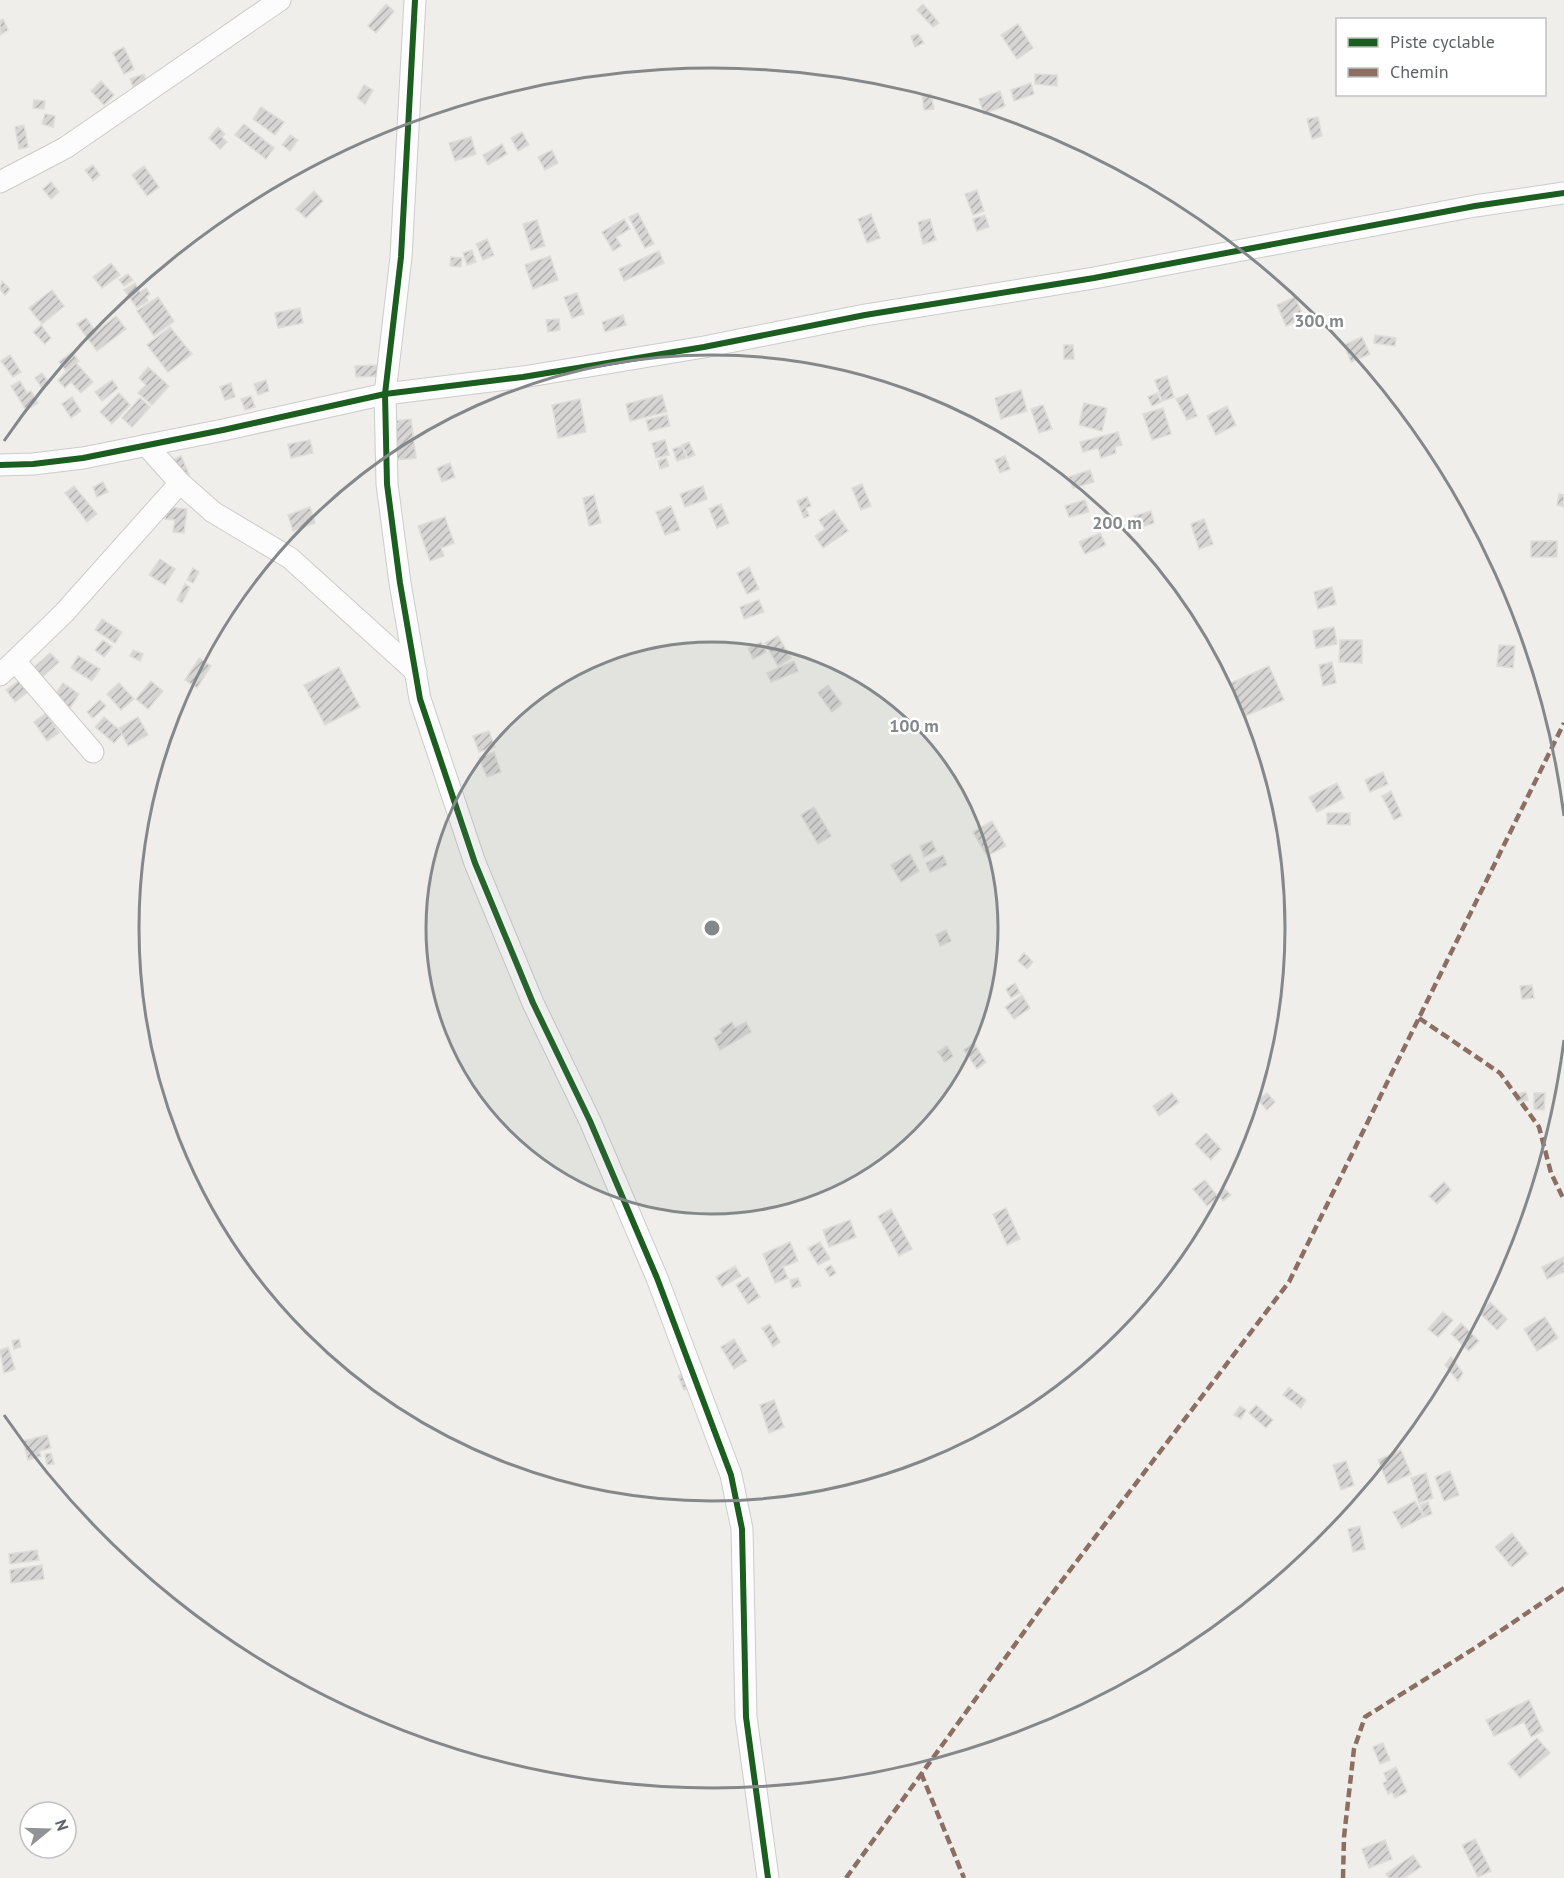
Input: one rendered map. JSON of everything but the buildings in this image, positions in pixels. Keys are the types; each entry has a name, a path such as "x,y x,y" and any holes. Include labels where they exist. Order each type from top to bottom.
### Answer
{"street":[{"path":"0,182 65,148 280,0"},
{"path":"415,0 401,256 385,394 387,484 400,584 420,699 475,863 533,1003 590,1121 657,1278 731,1475 742,1529 746,1717 768,1878"},
{"path":"0,465 53,462 146,446 385,394 523,377 704,347 865,315 1094,278 1463,208 1564,193"},
{"path":"146,446 180,483 213,512 290,558 416,672"},
{"path":"93,752 8,668 64,613 180,483"}],"marked path":[{"path":"846,1878 1045,1603 1289,1282 1564,723"},
{"path":"1419,1018 1500,1073 1539,1127 1551,1173 1564,1200"},
{"path":"1343,1878 1344,1837 1354,1749 1365,1717 1478,1646 1564,1588"},
{"path":"921,1773 964,1878"}],"cycle path":[{"path":"415,0 401,257 385,394 387,484 400,583 420,699 475,863 533,1003 590,1121 657,1278 731,1475 742,1529 746,1717 768,1878"},
{"path":"0,465 83,458 385,394 523,377 704,347 865,315 1094,278 1475,206 1564,193"}]}
